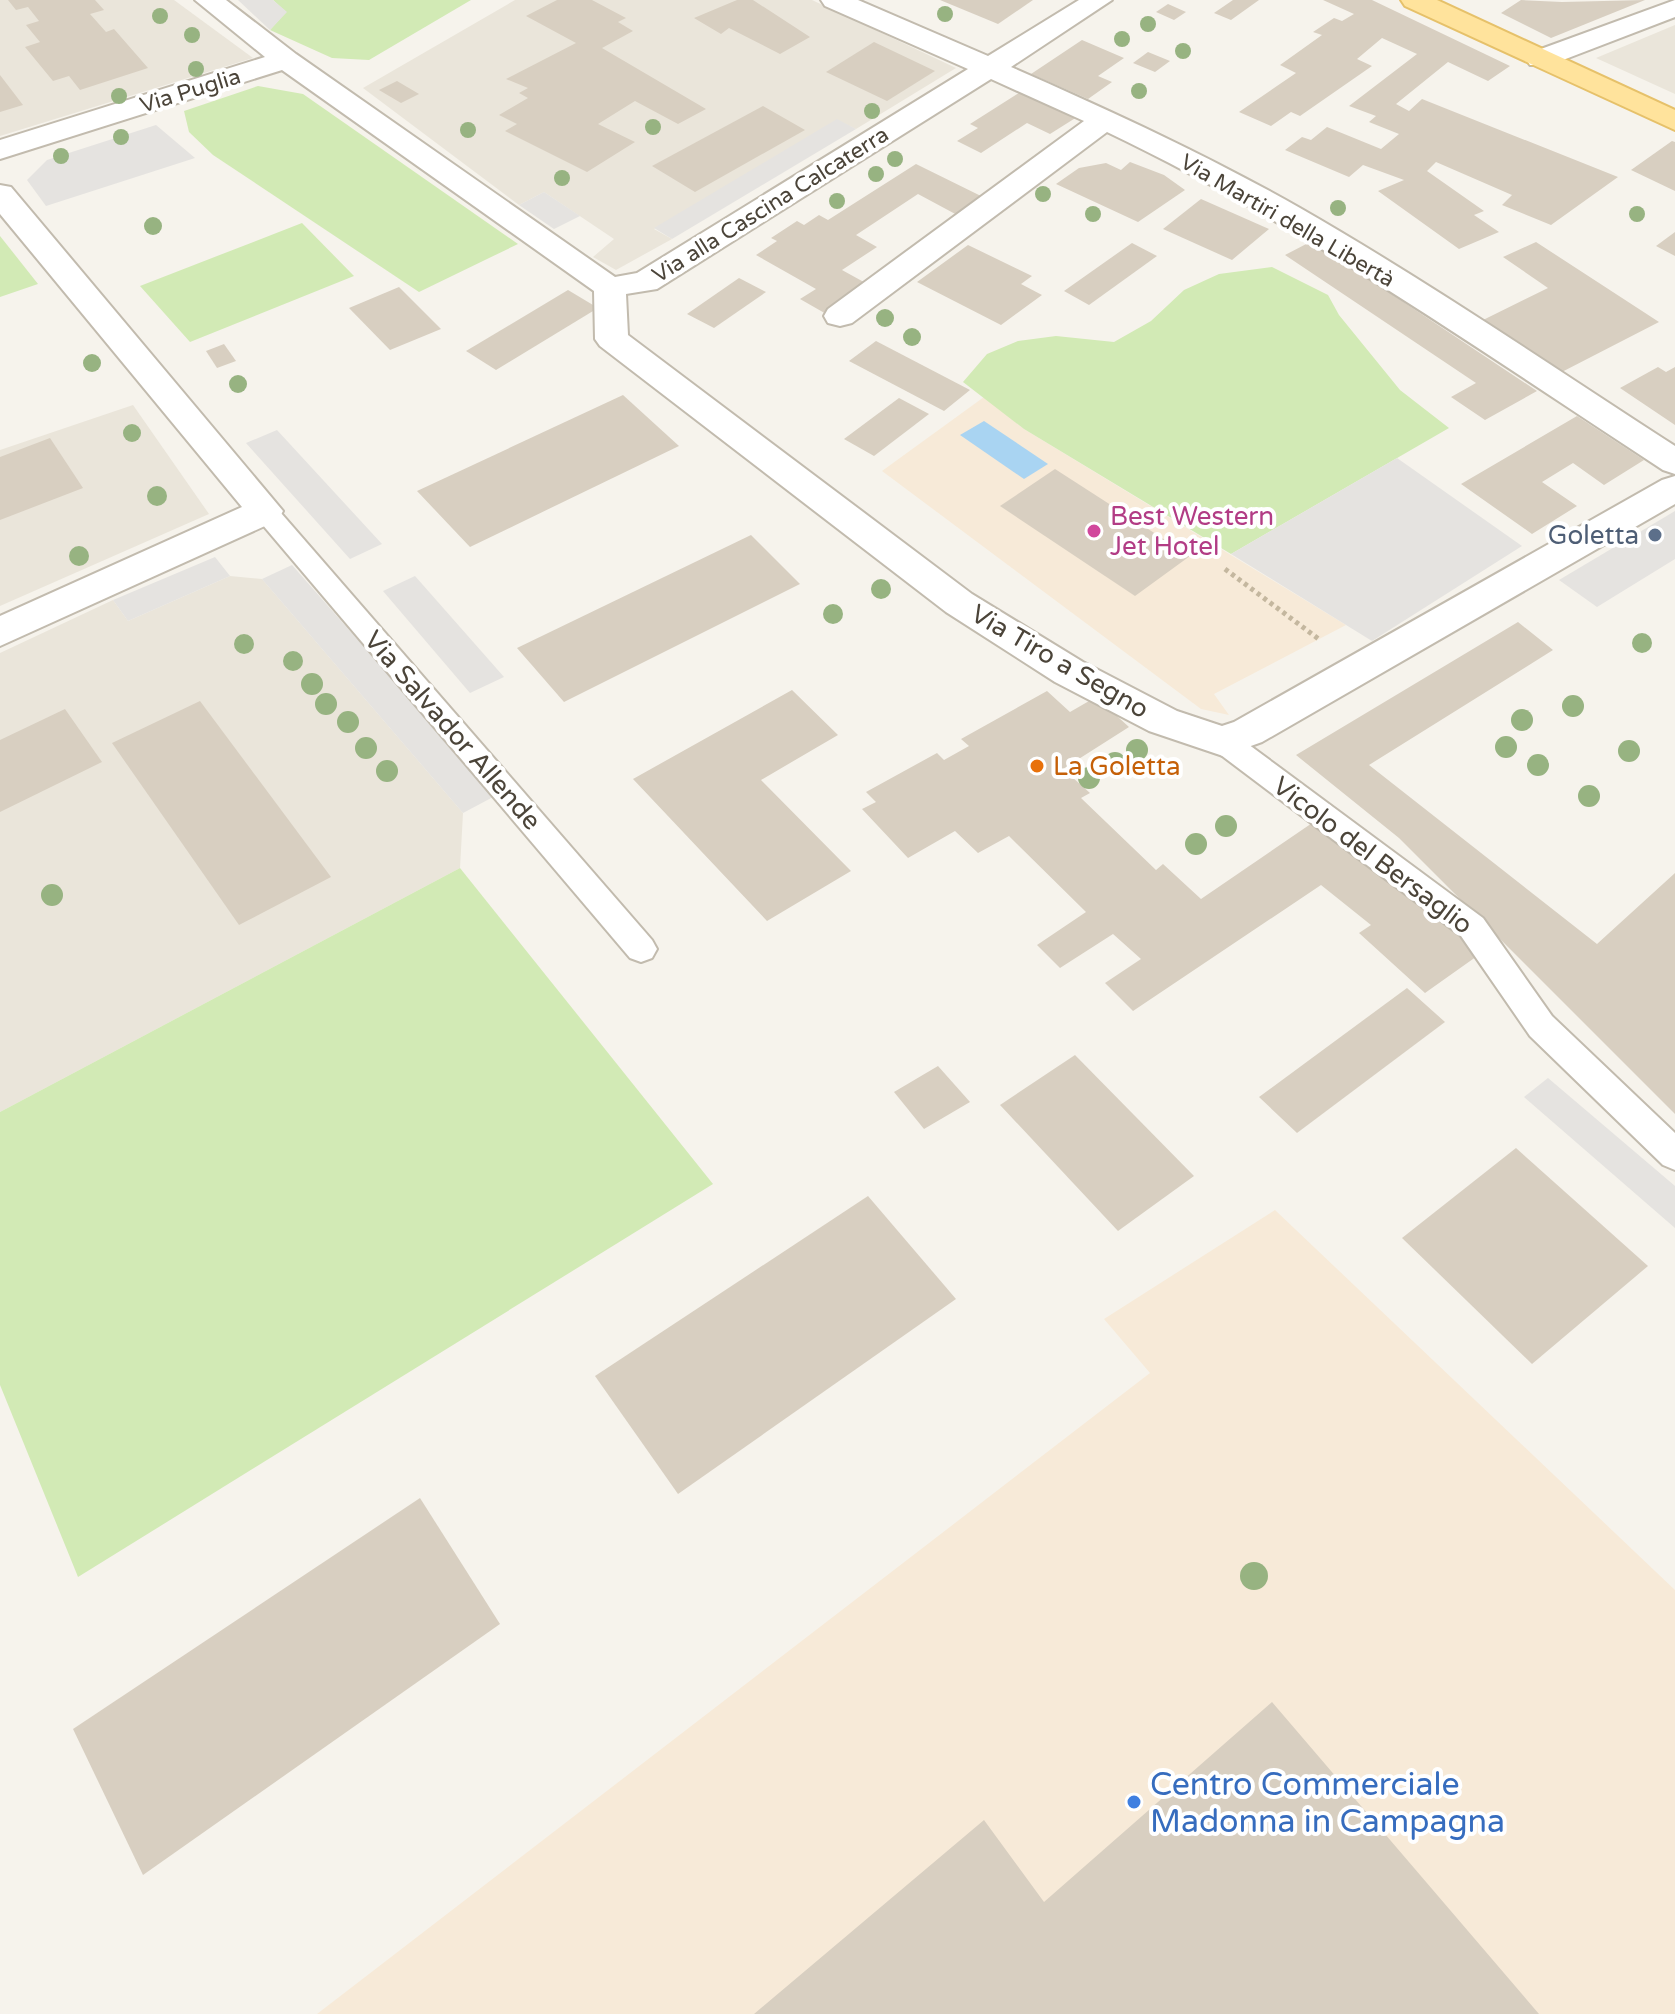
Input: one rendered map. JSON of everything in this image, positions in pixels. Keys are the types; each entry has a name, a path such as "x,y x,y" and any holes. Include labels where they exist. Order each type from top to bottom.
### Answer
{"main road":[{"path":"1415,0 1675,121"}],"street":[{"name":"Via Puglia","path":"209,0 286,60"},
{"name":"Via Martiri della Libertà","path":"835,0 988,67 1230,182 1355,254 1675,462"},
{"name":"Via alla Cascina Calcaterra","path":"610,287 646,282 1098,0"},
{"path":"1540,59 1675,7"},
{"name":"Via Puglia","path":"0,150 286,60"},
{"path":"286,60 574,267 610,287"},
{"path":"840,316 1103,121"},
{"name":"Via Salvador Allende","path":"0,194 265,511"},
{"name":"Via Tiro a Segno","path":"610,287 612,339 959,603 1069,672 1163,721 1223,741"},
{"path":"1223,741 1248,732 1365,668 1675,488"},
{"path":"0,632 265,511"}],"lane":[{"name":"Via Salvador Allende","path":"265,511 641,949"},
{"name":"Vicolo del Bersaglio","path":"1223,741 1472,927 1541,1026 1675,1155"}],"path":[{"path":"1225,569 1319,639 1365,668"}],"shaded area":[{"path":"0,0 174,0 253,58 0,136"},
{"path":"238,0 273,0 287,12 270,30"},
{"path":"515,0 812,0 956,68 856,129 837,120 654,229 672,239 616,270 593,257 614,239 544,192 519,205 363,88"},
{"path":"1675,25 1675,94 1596,58"},
{"path":"837,119 856,129 672,239 654,228"},
{"path":"156,125 195,158 46,206 27,180 47,160"},
{"path":"544,192 580,216 554,229 519,205"},
{"path":"984,397 1024,429 1346,625 1214,694 1229,715 1201,709 882,471"},
{"path":"133,405 209,514 0,606 0,450"},
{"path":"277,430 382,544 350,559 246,443"},
{"path":"1397,458 1522,546 1372,641 1231,554"},
{"name":"Goletta","path":"1675,511 1675,559 1597,607 1559,580"},
{"path":"215,557 230,576 128,621 113,600"},
{"path":"292,565 495,796 463,813 262,579"},
{"path":"230,576 262,579 463,813 460,868 0,1112 0,653 113,600 128,621"},
{"path":"415,576 504,677 470,693 383,591"},
{"path":"1548,1078 1675,1186 1675,1228 1524,1097"},
{"name":"Centro Commerciale Madonna in Campagna","path":"1275,1210 1675,1590 1675,2014 317,2014 1150,1373 1104,1319"}],"green space":[{"path":"273,0 471,0 369,60 332,58 270,30 286,12"},
{"path":"258,86 303,94 518,244 419,292 213,155 189,132 184,111"},
{"path":"302,223 354,276 190,342 140,286"},
{"path":"0,236 38,284 0,297"},
{"path":"1272,267 1328,295 1339,315 1400,390 1449,428 1231,554 1024,429 963,382 987,354 1018,341 1056,336 1114,342 1151,321 1184,290 1219,274"},
{"path":"460,868 713,1184 78,1577 0,1385 0,1112"}],"water":[{"path":"984,421 1048,464 1024,479 960,435"}],"building":[{"path":"8,0 95,0 104,10 90,14 106,32 114,29 148,68 80,90 69,76 53,81 25,47 40,42 26,25 39,21 28,7 16,10"},
{"path":"557,0 592,0 626,18 618,22 633,31 602,48 706,109 678,124 635,101 598,124 635,142 587,172 505,131 517,124 499,115 528,98 519,93 528,88 506,79 576,43 526,16"},
{"path":"737,0 753,0 810,37 780,54 729,28 721,34 694,18"},
{"path":"940,0 1033,0 998,24"},
{"path":"1233,0 1259,0 1231,20 1214,13"},
{"path":"1323,0 1372,0 1510,66 1488,81 1448,62 1396,104 1409,111 1422,99 1618,177 1551,225 1502,205 1512,195 1436,162 1427,171 1484,211 1474,215 1499,232 1459,249 1378,191 1404,180 1363,165 1349,177 1285,150 1302,137 1311,140 1327,127 1381,149 1399,134 1369,122 1376,116 1349,106 1417,54 1382,38 1357,59 1372,66 1300,116 1291,112 1271,126 1239,112 1296,73 1280,65 1322,35 1313,32 1334,18 1342,21 1354,14"},
{"path":"1521,0 1645,0 1551,38 1501,13"},
{"path":"1168,4 1186,12 1174,20 1156,12"},
{"path":"1082,40 1124,58 1098,76 1112,82 1088,99 1031,74"},
{"path":"874,42 935,71 887,101 826,72"},
{"path":"1148,52 1170,61 1155,72 1133,63"},
{"path":"0,75 23,105 0,112"},
{"path":"397,81 419,94 401,103 379,90"},
{"path":"1022,91 1077,117 1050,134 1027,123 981,153 957,141 978,128 970,124"},
{"path":"763,106 805,130 695,192 652,166"},
{"path":"1672,141 1675,142 1675,191 1631,170"},
{"path":"1130,162 1164,175 1185,190 1138,222 1056,184 1079,168 1106,163 1121,170"},
{"path":"916,164 985,198 959,216 918,194 856,235 877,247 842,270 871,286 828,315 800,299 816,289 756,255 777,241 771,238 797,221 804,225 819,215 828,220"},
{"path":"1201,199 1269,229 1232,260 1163,229"},
{"path":"1675,232 1675,256 1656,246"},
{"path":"1312,241 1537,391 1485,420 1451,397 1476,383 1285,255"},
{"path":"1536,242 1659,322 1556,375 1479,322 1548,288 1503,257"},
{"path":"1132,243 1157,256 1089,305 1064,291"},
{"path":"968,245 1032,276 1021,284 1042,295 1001,325 917,282"},
{"path":"739,278 766,292 714,328 687,314"},
{"path":"399,287 441,329 390,350 349,308"},
{"path":"568,290 598,308 496,370 466,351"},
{"path":"876,341 970,390 944,411 849,361"},
{"path":"224,344 236,361 217,368 206,351"},
{"path":"1658,367 1666,372 1675,367 1675,425 1620,388"},
{"path":"623,395 679,446 470,547 417,491"},
{"path":"899,398 929,414 874,456 844,439"},
{"path":"1577,416 1644,460 1604,485 1573,463 1542,482 1577,506 1532,534 1461,484"},
{"path":"50,438 83,488 0,520 0,457"},
{"name":"Best Western Jet Hotel","path":"1055,469 1190,556 1135,596 1000,506"},
{"path":"751,535 800,584 564,702 517,648"},
{"path":"1518,622 1553,650 1369,765 1597,944 1675,873 1675,1114 1399,838 1296,755"},
{"path":"792,690 838,735 761,780 851,871 767,921 633,779"},
{"path":"1047,691 1070,712 1096,697 1129,727 1063,769 1090,793 1081,798 1156,870 1163,864 1201,899 1318,819 1480,954 1425,993 1359,933 1371,925 1321,885 1133,1011 1105,983 1141,959 1113,934 1060,968 1037,945 1086,912 1009,836 978,853 955,831 908,858 862,809 876,802 866,792 937,753 944,760 969,746 961,739"},
{"path":"200,701 331,877 239,925 112,743"},
{"path":"65,709 102,762 0,812 0,740"},
{"path":"1407,988 1445,1022 1297,1133 1259,1097"},
{"path":"1075,1055 1194,1176 1118,1231 1000,1105"},
{"path":"938,1066 970,1102 924,1129 894,1092"},
{"path":"1516,1148 1648,1266 1532,1364 1402,1238"},
{"path":"868,1196 956,1299 678,1494 595,1376"},
{"path":"420,1498 500,1624 143,1875 73,1729"},
{"path":"1272,1702 1539,2014 754,2014 984,1820 1044,1902"}],"place":[{"name":"Best Western Jet Hotel","path":"1094,531"},
{"name":"Goletta","path":"1655,535"},
{"name":"La Goletta","path":"1037,766"},
{"name":"Centro Commerciale Madonna in Campagna","path":"1134,1802"}]}
